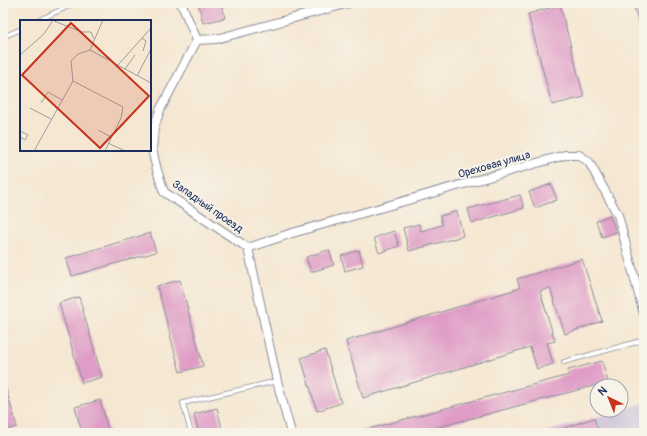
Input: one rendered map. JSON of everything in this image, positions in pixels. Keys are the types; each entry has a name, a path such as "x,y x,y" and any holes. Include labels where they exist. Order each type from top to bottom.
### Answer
{"street":[{"path":"181,3 197,40 216,39 350,3"},
{"name":"Западный проезд","path":"197,40 160,110 154,128 152,149 156,170 164,192 248,248 277,381 291,433"},
{"name":"Ореховая улица","path":"248,248 289,234 557,157 565,155 580,155 589,162 618,215 644,314"}],"lane":[{"path":"39,20 76,3"},
{"path":"3,37 20,29"},
{"path":"564,362 644,340"},
{"path":"191,433 183,403 277,381"}],"shaded area":[{"path":"644,403 644,433 541,433 594,418 629,418 629,408"}],"building":[{"path":"198,3 221,3 225,18 203,23"},
{"path":"633,3 644,3 644,40"},
{"path":"560,5 584,97 552,105 528,14"},
{"path":"551,184 557,200 535,208 529,192"},
{"path":"520,195 524,208 472,223 468,209"},
{"path":"457,211 463,236 409,251 403,228 419,224 421,231 442,225 440,216"},
{"path":"610,215 616,232 602,237 596,221"},
{"path":"394,231 399,246 379,253 374,238"},
{"path":"150,233 156,252 72,276 66,258"},
{"path":"329,250 334,265 311,272 306,257"},
{"path":"359,250 363,266 345,271 341,256"},
{"path":"582,259 602,321 565,334 550,288 540,291 555,341 547,343 553,364 537,369 530,347 363,398 346,341 520,288 517,279"},
{"path":"180,280 203,366 180,372 157,286"},
{"path":"79,297 102,377 82,383 59,303"},
{"path":"325,350 341,403 317,411 301,358"},
{"path":"602,361 607,378 589,378 589,387 416,433 362,433 361,431 569,375 568,370"},
{"path":"3,378 17,427 3,431"},
{"path":"100,400 109,433 82,433 75,407"},
{"path":"217,408 223,433 199,433 194,414"},
{"path":"594,418 599,433 549,433"}]}
